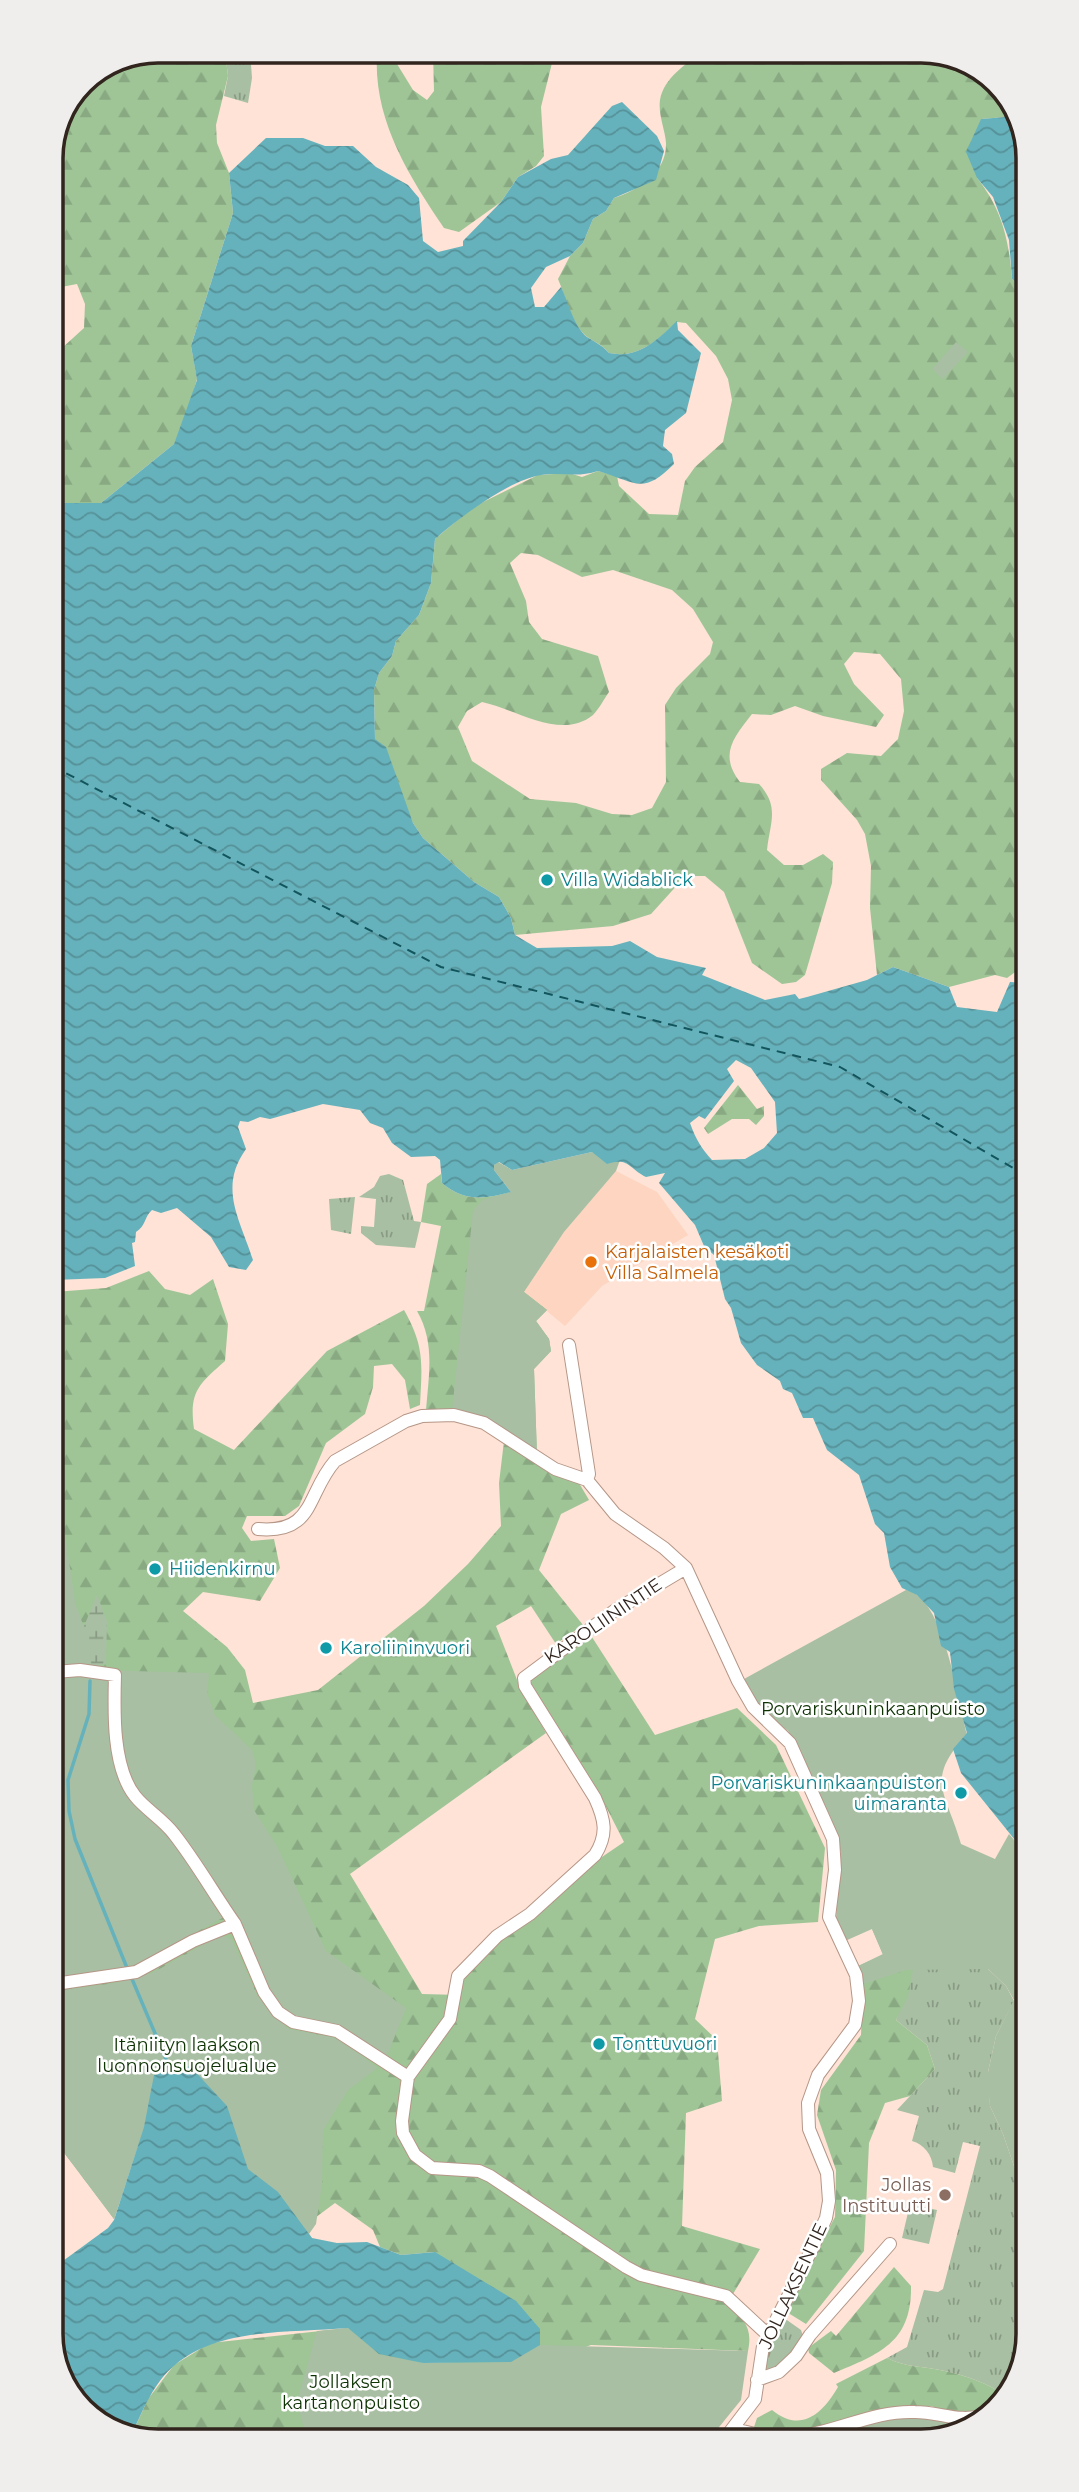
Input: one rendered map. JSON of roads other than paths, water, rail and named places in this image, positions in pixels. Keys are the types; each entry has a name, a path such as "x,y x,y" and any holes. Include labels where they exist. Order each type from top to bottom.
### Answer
{"street":[{"path":"258,1530 274,1531 292,1526 307,1513 327,1470 346,1451 422,1416 454,1415 484,1423 555,1469 587,1480 589,1474 569,1345"},
{"name":"JOLLAKSENTIE","path":"587,1480 615,1514 664,1548 686,1568 738,1681 753,1707 790,1743 825,1821 835,1854 829,1917 859,1987 855,2025 818,2075 808,2104 809,2129 823,2162 829,2188 826,2217 767,2334 759,2362 755,2399 733,2429"},
{"name":"KAROLIININTIE","path":"408,2077 450,2019 454,1986 470,1961 497,1936 530,1914 595,1855 603,1843 606,1830 604,1816 525,1686 524,1678 614,1611 686,1568"},
{"path":"63,1671 80,1670 115,1675 114,1716 119,1756 135,1796 160,1816 176,1836 235,1924 264,1992 278,2012 293,2022 337,2031 408,2077 402,2106 403,2133 422,2162 440,2170 479,2171 626,2267 641,2274 726,2296 767,2334"},
{"path":"63,1983 136,1972 194,1941 235,1924"},
{"path":"757,2380 779,2371 796,2356 810,2335 890,2244"},
{"path":"838,2429 894,2412 935,2413 956,2419 965,2418"}],"water":[{"path":"622,102 657,136 664,151 656,180 614,198 606,211 593,219 583,243 570,256 546,267 531,288 535,307 544,307 561,287 582,333 609,353 638,351 655,341 677,321 678,330 701,353 686,413 665,430 663,446 672,454 674,464 654,480 638,484 598,471 528,478 485,501 435,539 431,583 419,615 396,641 392,656 379,673 374,690 375,739 386,747 413,823 423,838 474,882 499,897 511,918 515,935 537,948 612,946 630,941 657,957 706,968 702,975 765,1000 795,994 799,999 807,997 867,980 893,967 949,987 957,1007 997,1012 1010,982 1016,982 1016,1841 961,1773 953,1749 967,1733 954,1689 950,1652 941,1646 934,1613 917,1595 902,1588 890,1567 884,1533 875,1524 859,1475 827,1450 813,1418 803,1418 792,1393 783,1389 780,1381 757,1365 741,1343 731,1308 725,1299 714,1255 704,1246 695,1225 659,1183 665,1173 646,1177 628,1164 607,1164 592,1152 512,1170 499,1162 494,1165 494,1170 511,1192 484,1197 467,1196 442,1183 440,1160 435,1156 411,1157 392,1143 383,1128 370,1123 360,1110 323,1104 270,1119 260,1117 248,1122 240,1121 238,1127 246,1149 233,1177 232,1190 234,1204 253,1260 246,1270 229,1267 211,1237 177,1208 161,1213 152,1210 149,1213 142,1227 136,1232 135,1242 132,1243 135,1266 105,1278 63,1280 63,501 101,503 174,444 197,380 191,346 233,213 229,173 266,138 303,138 325,146 353,146 376,167 408,185 419,198 423,241 438,252 463,246 463,241 501,202 518,177 551,159 568,155 612,106","holes":["736,1060 751,1068 775,1102 777,1133 764,1148 745,1159 712,1160 700,1144 690,1123 699,1116 705,1119 734,1081 727,1069"]},
{"path":"1006,117 1015,146 1016,283 1012,279 1009,240 993,197 977,178 966,152 981,119"},
{"path":"190,2066 227,2106 248,2169 278,2192 312,2238 337,2243 367,2242 401,2255 435,2252 516,2301 540,2329 540,2345 511,2362 423,2363 379,2354 348,2328 257,2334 213,2344 175,2365 155,2388 136,2426 116,2419 100,2409 79,2387 68,2364 63,2334 63,2261 108,2228 114,2220 144,2127 154,2075"}],"waterway":[{"path":"90,1681 89,1714 68,1780 69,1811 75,1839 127,1968"},
{"path":"132,1979 171,2071"}],"place":[{"name":"Villa Widablick","path":"547,880"},
{"name":"Karjalaisten kesäkoti Villa Salmela","path":"591,1262"},
{"name":"Hiidenkirnu","path":"155,1569"},
{"name":"Karoliininvuori","path":"326,1648"},
{"name":"Porvariskuninkaanpuiston uimaranta","path":"961,1793"},
{"name":"Tonttuvuori","path":"599,2044"},
{"name":"Jollas Instituutti","path":"945,2195"}],"park label":[{"name":"Porvariskuninkaanpuisto","path":"873,1709"},
{"name":"Itäniityn laakson luonnonsuojelualue","path":"187,2055"},
{"name":"Jollaksen kartanonpuisto","path":"351,2392"}]}
